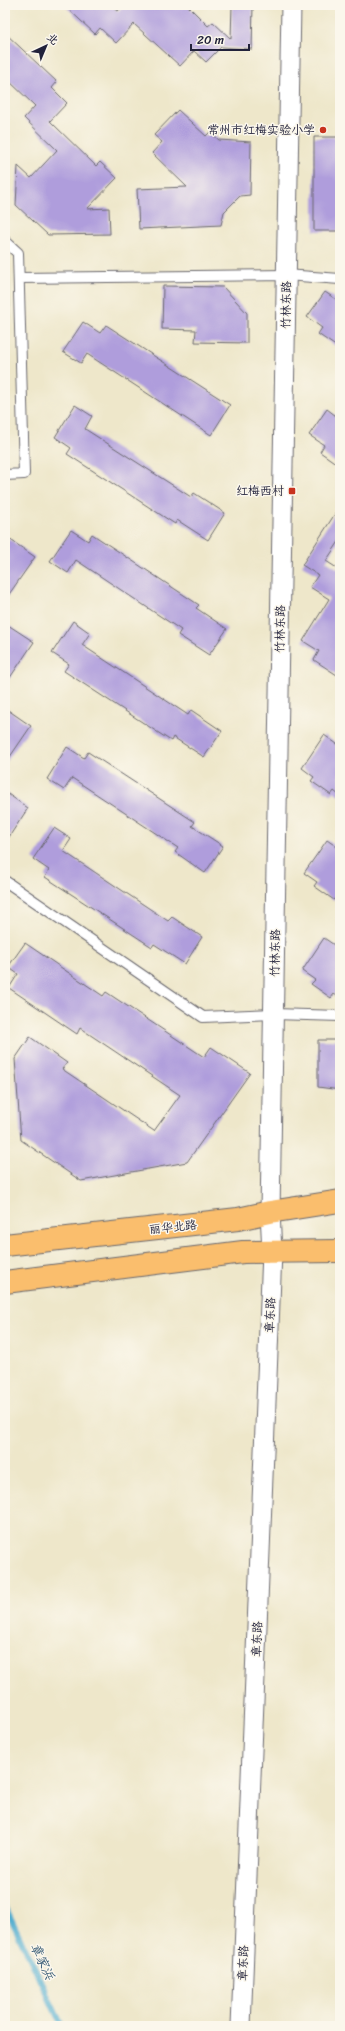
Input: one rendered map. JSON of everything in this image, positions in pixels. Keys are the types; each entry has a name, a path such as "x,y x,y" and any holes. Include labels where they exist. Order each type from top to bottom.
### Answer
{"main road":[{"name":"丽华北路","path":"5,1245 238,1220 270,1212 340,1201"},
{"path":"6,1282 243,1252 340,1251"}],"street":[{"name":"竹林东路","path":"272,1252 270,1212 291,5"},
{"name":"章东路","path":"241,2026 272,1252"}],"lane":[{"path":"5,241 18,253 24,474 5,475"},
{"path":"19,278 286,275 340,279"},
{"path":"5,881 203,1017 274,1014 340,1016"}],"green space":[{"path":"5,256 8,259 10,318 5,318"}],"building":[{"path":"64,5 111,5 118,11 124,5 187,5 208,26 213,22 231,39 232,5 253,5 252,49 221,47 206,62 194,51 180,66 134,24 116,43 100,28 95,34"},
{"path":"5,33 57,82 52,88 67,103 50,121 96,166 100,162 117,178 87,209 109,208 110,234 48,235 16,205 18,166 31,178 57,150 24,118 35,106 5,77"},
{"path":"178,110 206,136 210,132 219,140 251,142 250,195 240,196 224,212 221,225 139,229 137,189 187,187 152,153 162,142 154,135"},
{"path":"314,137 340,137 340,231 314,231"},
{"path":"163,286 223,287 247,313 247,343 195,342 196,330 162,329"},
{"path":"325,292 340,302 340,349 318,334 322,328 307,317"},
{"path":"83,322 100,333 106,325 230,405 211,435 87,354 81,363 63,352"},
{"path":"75,405 92,416 85,429 191,497 194,493 225,513 208,540 177,520 175,524 67,454 71,448 55,437"},
{"path":"327,409 340,419 340,466 320,452 324,445 309,435"},
{"path":"340,506 340,540 326,561 340,570 340,677 314,660 319,651 303,641 329,599 310,587 318,575 302,565"},
{"path":"71,530 88,541 92,534 199,605 196,608 227,629 209,655 178,635 181,630 76,560 68,573 50,561"},
{"path":"5,536 35,557 5,600"},
{"path":"73,621 90,633 82,645 188,715 191,710 222,731 204,757 173,737 171,741 64,671 69,664 52,653"},
{"path":"5,623 34,642 5,685"},
{"path":"5,708 31,726 5,764"},
{"path":"324,735 340,746 340,796 334,791 331,795 311,781 314,777 302,768"},
{"path":"67,747 84,758 88,752 195,822 192,826 223,846 205,873 175,852 178,848 72,778 64,790 47,779"},
{"path":"5,792 28,808 5,843"},
{"path":"54,828 71,839 63,851 168,921 172,917 202,937 185,964 154,944 152,947 45,877 49,870 33,859"},
{"path":"327,840 340,849 340,890 334,900 314,886 317,882 304,873"},
{"path":"324,938 340,949 340,998 334,994 331,998 311,984 315,980 302,971"},
{"path":"25,943 103,996 106,992 204,1057 211,1047 250,1073 187,1162 81,1181 21,1140 15,1059 30,1037 67,1063 62,1069 154,1131 180,1095 80,1028 77,1034 9,988 18,974 8,967"},
{"path":"318,1040 340,1040 340,1090 318,1087"}],"waterway":[{"name":"章家浜","path":"5,1906 62,2026"}],"place":[{"name":"常州市红梅实验小学","path":"323,130"},
{"name":"红梅西村","path":"292,491"}]}
